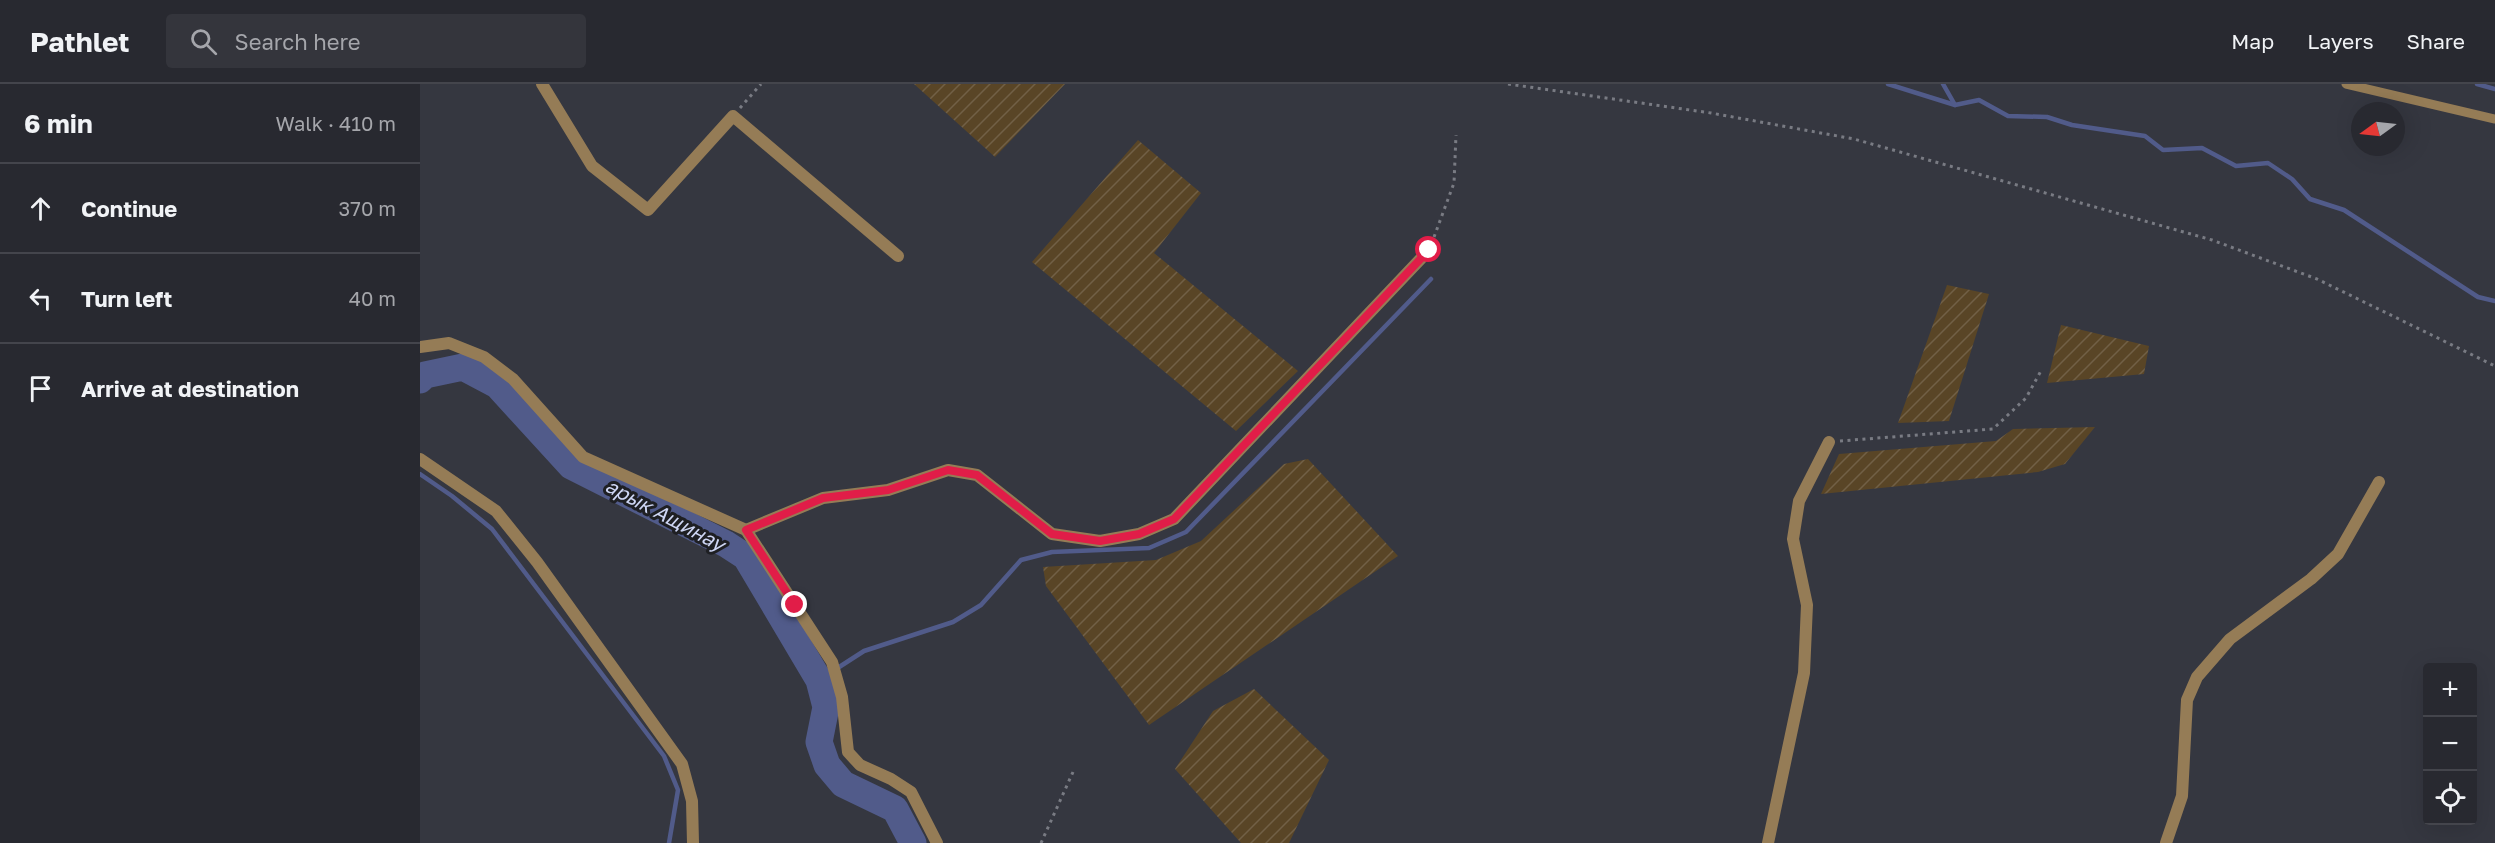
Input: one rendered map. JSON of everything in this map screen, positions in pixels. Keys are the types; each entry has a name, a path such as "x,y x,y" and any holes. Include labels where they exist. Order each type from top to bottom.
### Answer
{"street":[{"path":"542,84 592,166 648,210 733,116 898,256"},
{"path":"746,530 823,498 888,490 948,470 977,475 1052,534 1100,541 1139,534 1174,519 1429,250"},
{"path":"420,347 449,343 484,357 513,379 583,457 746,530 832,662 842,698 848,752 860,765 891,779 911,792 937,843"},
{"path":"1768,843 1804,673 1807,605 1793,539 1799,501 1829,442"},
{"path":"420,459 496,511 537,562 675,754 682,764 692,801 693,843"},
{"path":"2166,843 2182,796 2187,700 2197,677 2230,639 2311,579 2338,554 2379,482"}],"lane":[{"path":"2346,84 2495,119"}],"path":[{"path":"733,116 761,84"},
{"path":"1508,84 1711,113 1854,139 2212,240 2317,279 2495,366"},
{"path":"1429,250 1454,183 1456,135"},
{"path":"1829,442 1992,429 2026,398 2042,369"},
{"path":"1041,843 1073,772"}],"shaded area":[{"path":"914,84 1065,84 995,157"},
{"path":"1138,140 1201,193 1154,253 1298,371 1236,431 1032,262"},
{"path":"1947,285 1989,294 1949,421 1898,423"},
{"path":"2061,325 2149,346 2144,374 2047,383"},
{"path":"2095,427 2065,464 2038,472 1821,494 1839,454 1996,441 2013,429"},
{"path":"1308,459 1398,556 1149,725 1046,586 1043,567 1156,560 1201,541 1284,464"},
{"path":"1254,689 1329,760 1289,843 1241,843 1175,769 1213,711"}],"waterway":[{"path":"1888,84 1955,105 1979,100 2008,116 2047,117 2072,125 2145,136 2163,150 2202,148 2236,166 2268,163 2292,179 2310,199 2344,210 2478,297 2495,301"},
{"path":"1943,84 1955,105"},
{"path":"2477,84 2495,89"},
{"path":"819,680 864,651 953,622 981,605 1021,560 1052,552 1149,548 1186,532 1431,279"},
{"name":"арык Ащинау","path":"420,380 425,375 463,367 497,385 571,466 726,544 746,557 819,680 826,707 819,742 827,765 843,784 895,809 913,843"},
{"path":"420,474 452,496 492,529 664,756 678,790 669,843"}],"route":[{"path":"795,605 746,530 823,498 888,490 948,470 977,475 1052,534 1100,541 1139,534 1174,519 1429,250"}]}
